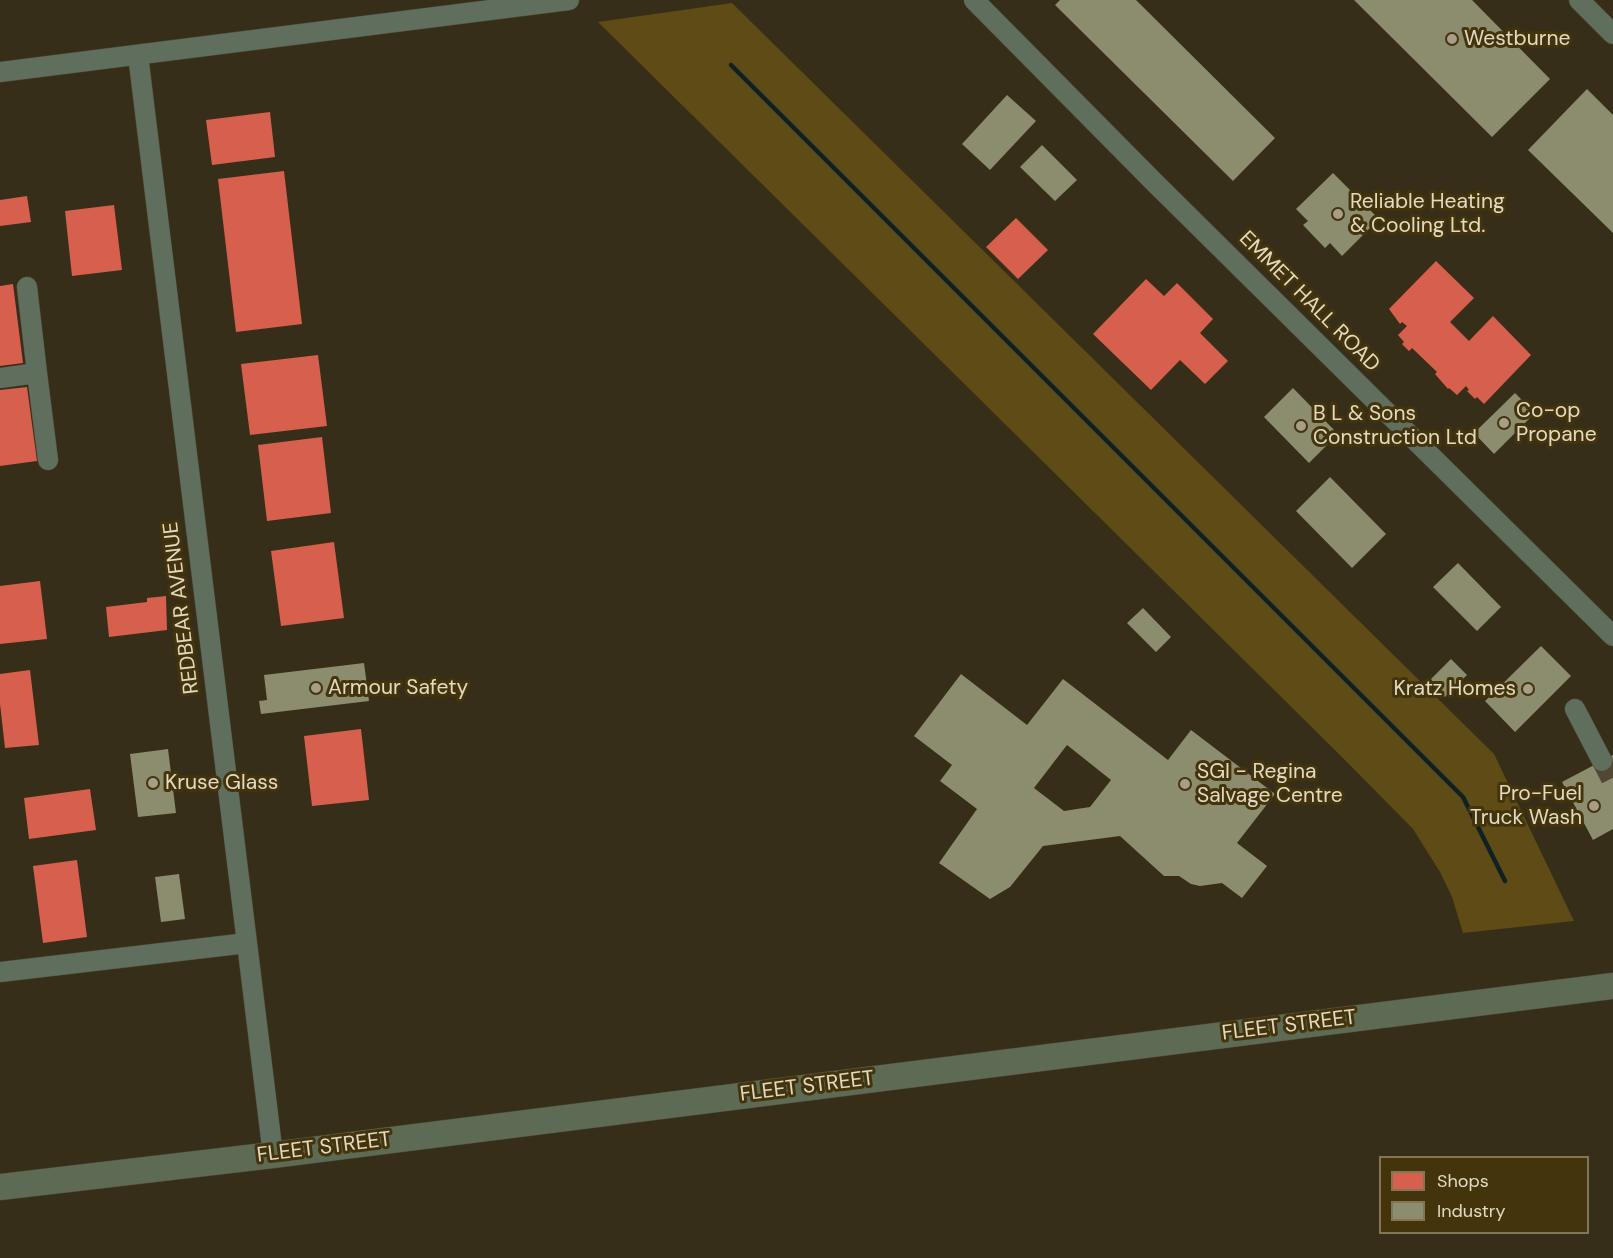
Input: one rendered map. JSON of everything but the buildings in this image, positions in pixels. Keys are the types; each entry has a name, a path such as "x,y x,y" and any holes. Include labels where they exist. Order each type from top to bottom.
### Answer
{"main road":[{"name":"FLEET STREET","path":"0,1187 273,1155 1613,986"}],"street":[{"path":"0,72 569,0"},
{"name":"EMMET HALL ROAD","path":"974,0 1613,636"},
{"path":"1579,0 1613,34"},
{"name":"REDBEAR AVENUE","path":"138,55 273,1155"},
{"path":"27,287 48,460"},
{"path":"0,378 37,373"},
{"path":"1575,708 1602,761"},
{"path":"0,972 247,944"}],"shaded area":[{"path":"732,3 1494,754 1574,921 1463,933 1452,897 1440,872 1413,829 598,22"}],"waterway":[{"path":"731,65 1463,797 1505,881"}],"tunnel":[{"path":"1602,761 1613,783"}],"place":[{"name":"Westburne","path":"1452,39"},
{"name":"Reliable Heating & Cooling Ltd.","path":"1338,214"},
{"name":"Co-op Propane","path":"1504,423"},
{"name":"B L & Sons Construction Ltd","path":"1301,426"},
{"name":"Armour Safety","path":"316,688"},
{"name":"Kratz Homes","path":"1528,689"},
{"name":"Kruse Glass","path":"153,783"},
{"name":"SGI - Regina Salvage Centre","path":"1185,784"},
{"name":"Pro-Fuel Truck Wash","path":"1594,806"}]}
